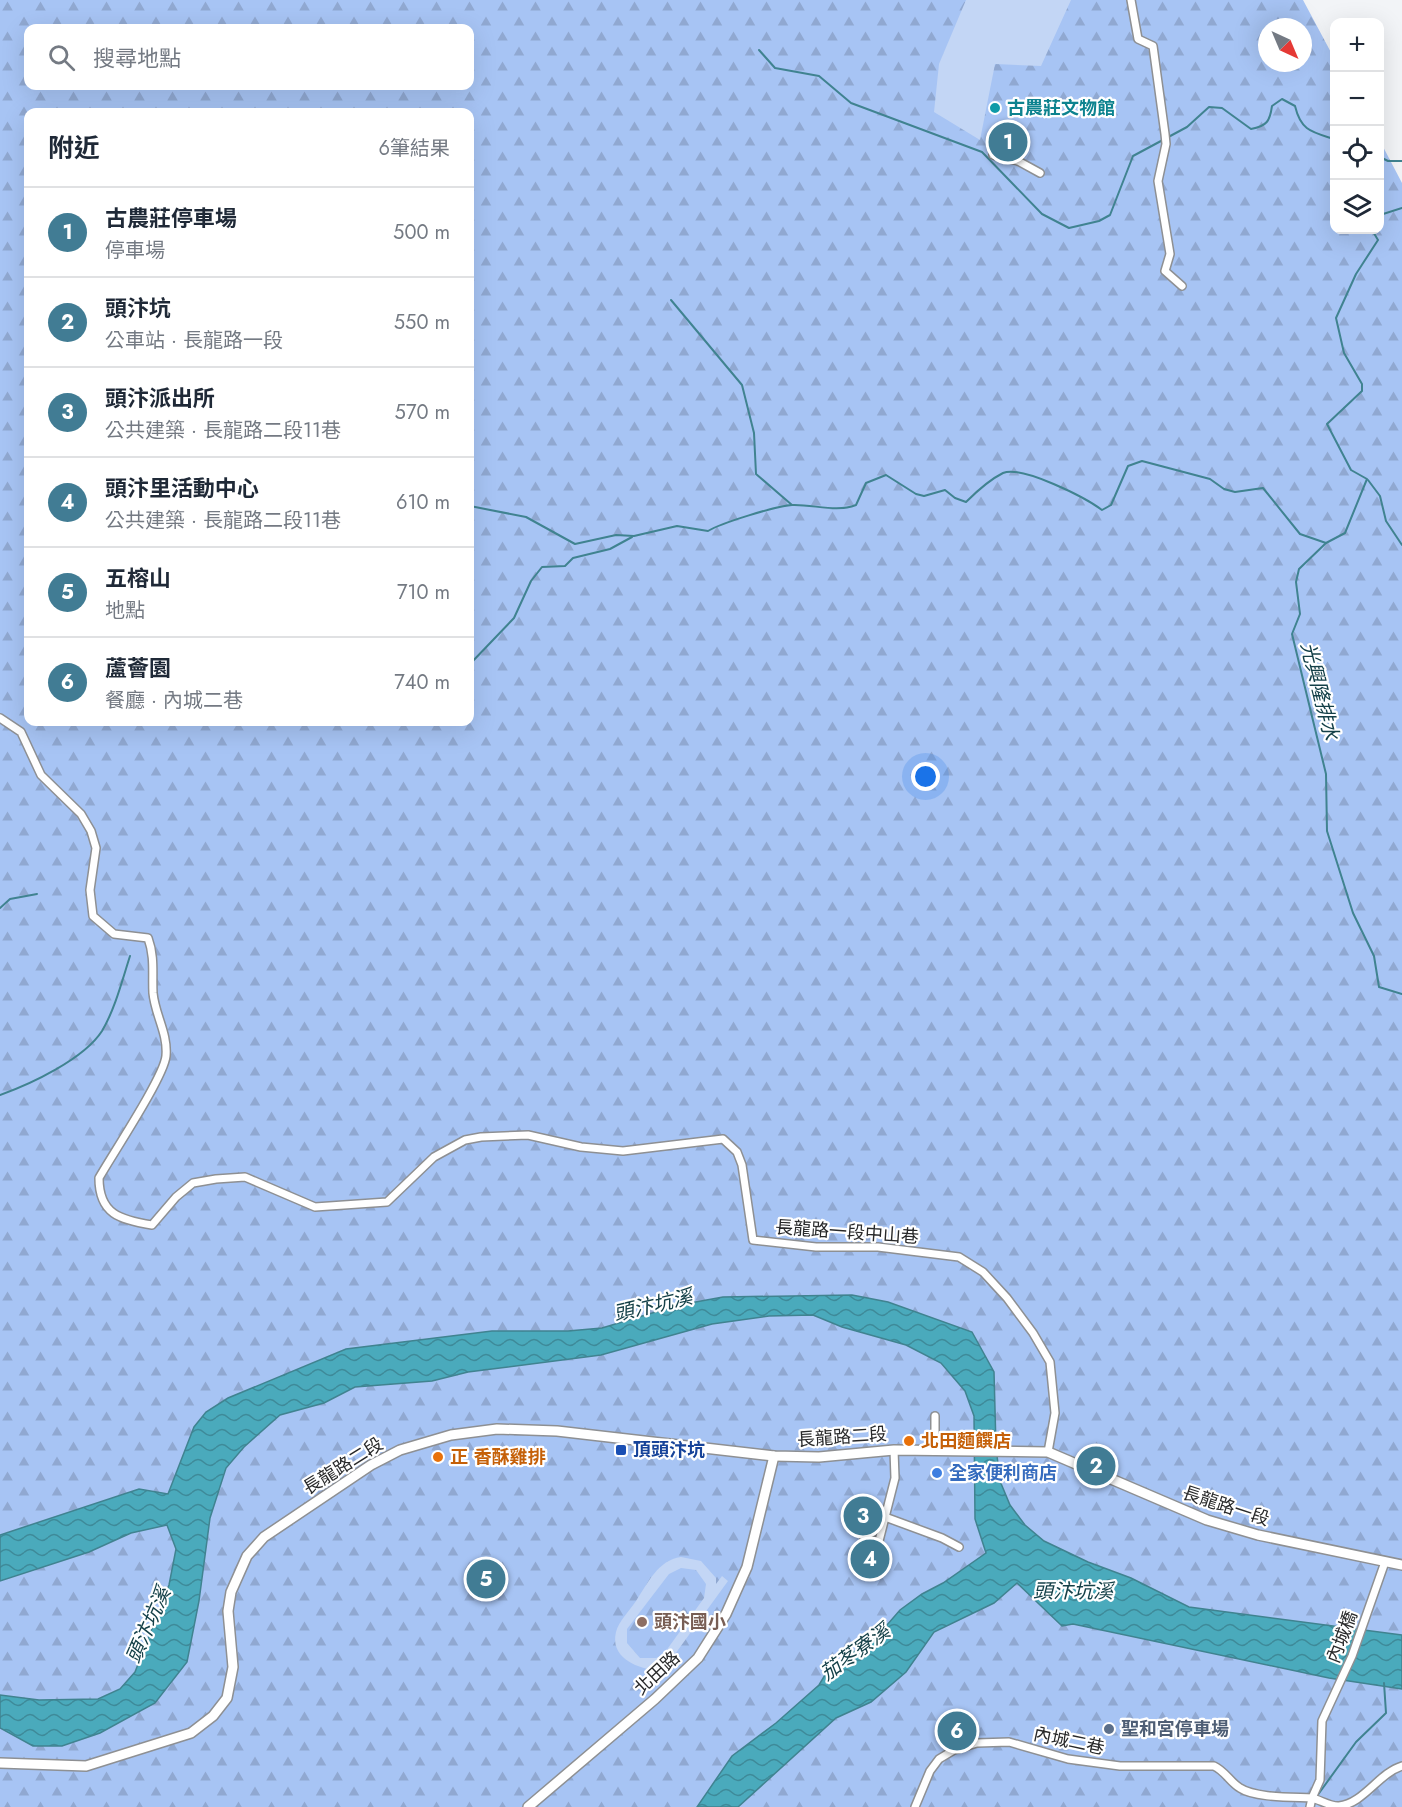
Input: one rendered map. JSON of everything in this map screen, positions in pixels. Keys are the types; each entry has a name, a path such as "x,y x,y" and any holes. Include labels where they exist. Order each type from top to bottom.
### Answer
{"main road":[{"name":"長龍路二段","path":"0,1763 86,1766 191,1733 213,1716 227,1698 231,1686 233,1667 228,1611 231,1592 247,1556 264,1537 288,1520 371,1465 400,1450 451,1435 497,1429 557,1431 637,1438 774,1456 819,1457 894,1450 1048,1452"},
{"name":"長龍路一段","path":"1048,1452 1207,1520 1258,1535 1402,1565"},
{"name":"北田路","path":"528,1807 655,1699 698,1658 726,1614 747,1567 774,1456"}],"street":[{"path":"1131,0 1138,39 1153,46 1165,134 1166,144 1158,181 1170,254 1165,271 1182,286"},
{"path":"993,155 1018,161 1040,173"},
{"name":"長龍路一段中山巷","path":"0,718 21,732 41,775 81,814 91,831 96,848 90,890 93,916 114,934 148,938 150,944 154,963 153,995 166,1035 166,1059 99,1178 99,1195 109,1210 121,1219 152,1225 176,1197 193,1183 245,1177 315,1207 387,1202 434,1157 465,1140 481,1137 528,1135 581,1147 622,1152 723,1139 737,1152 742,1165 753,1240 816,1247 878,1247 959,1257 983,1272 1007,1298 1033,1333 1050,1362 1055,1413 1048,1452"},
{"path":"935,1416 935,1451"},
{"path":"864,1539 879,1540 895,1478 894,1450"},
{"path":"885,1517 942,1538 959,1547"},
{"name":"內城橋","path":"1312,1798 1320,1780 1322,1721 1352,1656 1385,1562"},
{"name":"內城二巷","path":"915,1807 930,1771 945,1753 993,1742 1009,1742 1068,1759 1120,1766 1214,1766 1223,1770 1239,1788 1252,1793 1312,1798 1339,1806 1354,1800 1392,1769 1402,1766"},
{"path":"1310,1807 1312,1798"}],"green space":[{"path":"0,0 1303,0 1330,51 1330,234 1384,234 1384,149 1402,183 1402,1807 0,1807"}],"shaded area":[{"path":"966,0 1071,0 1041,66 995,64 980,140 934,112 939,64"},
{"path":"681,1557 701,1561 716,1578 716,1584 722,1576 728,1581 649,1690 643,1685 653,1670 632,1663 620,1654 615,1641 616,1632 654,1573 673,1559","holes":["681,1568 696,1570 706,1584 704,1598 663,1655 656,1658 640,1658 627,1643 627,1629 669,1574"]}],"water":[{"name":"頭汴坑溪","path":"852,1295 888,1302 972,1332 994,1372 996,1447 1000,1481 1010,1505 1025,1525 1044,1541 1088,1562 1131,1578 1189,1607 1402,1635 1402,1689 1329,1678 1073,1624 1062,1626 1017,1583 994,1603 934,1632 906,1672 871,1702 836,1718 738,1807 697,1807 732,1756 776,1723 819,1685 828,1670 880,1633 900,1610 986,1553 975,1519 974,1416 965,1391 941,1363 906,1345 842,1327 813,1315 769,1316 712,1324 601,1355 468,1372 432,1381 355,1387 324,1403 280,1415 244,1447 226,1468 210,1518 199,1601 187,1662 155,1703 100,1733 62,1746 33,1746 0,1728 0,1695 39,1700 98,1699 120,1689 135,1672 169,1585 176,1549 167,1525 131,1533 89,1552 0,1581 0,1535 139,1489 168,1494 194,1427 206,1412 228,1398 346,1349 492,1331 568,1331 602,1328 679,1305 723,1297"}],"waterway":[{"path":"759,50 775,68 819,76 851,103 982,152 1042,214 1069,228 1099,221 1110,215 1133,156 1187,127 1209,107 1222,108 1251,129 1267,122 1272,106 1282,99 1295,106 1304,126 1330,138"},
{"path":"1384,159 1402,161"},
{"name":"光興隆排水","path":"1384,214 1402,208"},
{"name":"光興隆排水","path":"1374,234 1378,240 1356,274 1336,318 1344,353 1362,384 1362,391 1327,424 1351,470 1367,479 1345,533 1326,543 1299,569 1296,582 1300,614 1292,634 1326,774 1327,831 1353,913 1374,956 1379,987 1402,994"},
{"path":"671,300 742,385 754,433 756,474 792,505"},
{"path":"474,507 526,517 575,544 616,535 634,536 677,526 708,531 749,515 792,505 848,507 856,505 866,483 886,475 916,494 924,496 945,490 955,498 966,502 1003,473 1012,472 1054,484 1102,510 1111,505 1128,466 1142,461 1210,479 1224,489 1235,492 1263,488 1300,534 1326,543"},
{"path":"1368,480 1380,496 1386,521 1402,545"},
{"path":"474,660 514,618 531,581 542,567 565,566 573,558 610,549 632,537"},
{"path":"0,908 10,899 37,894"},
{"path":"0,1095 70,1061 94,1041 111,1014 130,956"},
{"path":"1317,1796 1356,1742 1386,1713 1384,1683"}],"place":[{"name":"古農莊文物館","path":"995,108"},
{"name":"古農莊停車場","path":"1008,142"},
{"name":"北田麵饌店","path":"909,1441"},
{"name":"頂頭汴坑","path":"621,1450"},
{"name":"正 香酥雞排","path":"438,1457"},
{"name":"頭汴坑","path":"1096,1466"},
{"name":"全家便利商店","path":"937,1473"},
{"name":"頭汴派出所","path":"863,1516"},
{"name":"頭汴里活動中心","path":"870,1559"},
{"name":"五榕山","path":"486,1579"},
{"name":"頭汴國小","path":"642,1622"},
{"name":"聖和宮停車場","path":"1109,1729"},
{"name":"蘆薈園","path":"957,1731"}],"water label":[{"name":"茄苳寮溪","path":"855,1652"}]}
